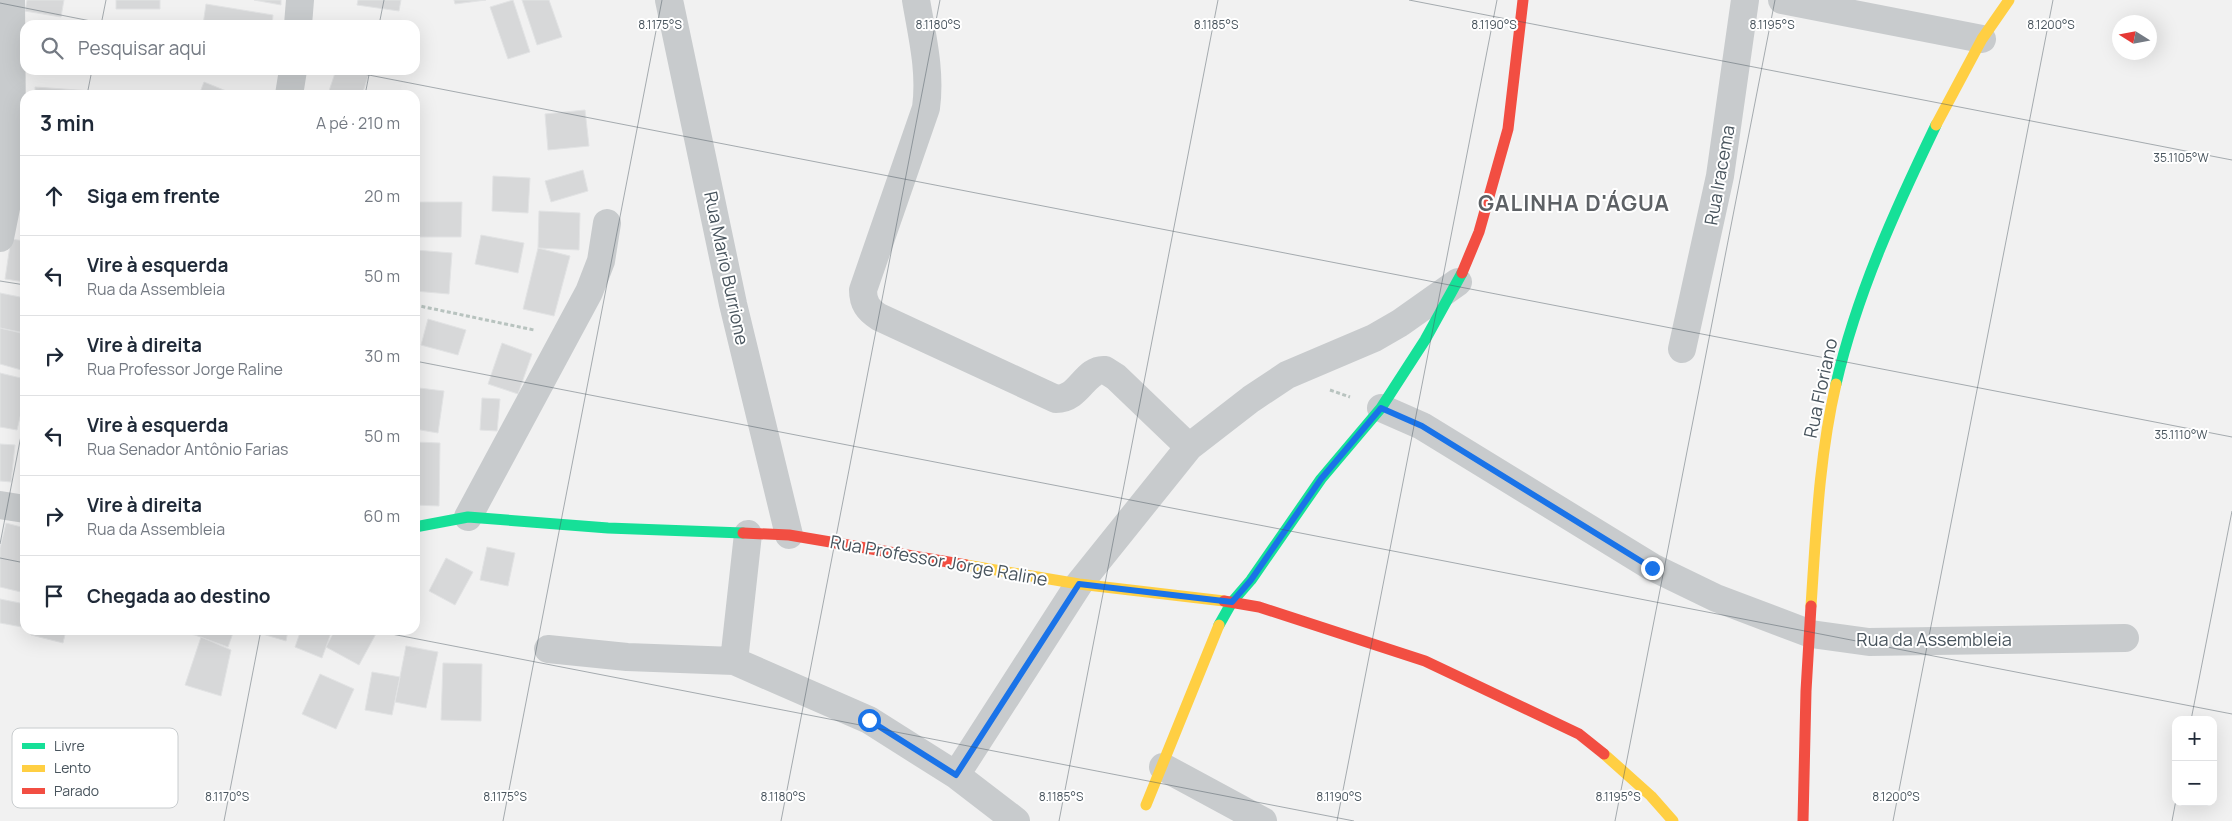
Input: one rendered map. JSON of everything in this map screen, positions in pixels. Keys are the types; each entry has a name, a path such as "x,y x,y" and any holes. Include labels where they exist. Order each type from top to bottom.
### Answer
{"street":[{"path":"0,238 9,192 12,130 11,0"},
{"path":"298,20 300,0"},
{"name":"Rua Mario Burrione","path":"669,0 733,304 789,535"},
{"path":"916,0 927,63 929,88 926,108 863,290 863,297 868,310 879,317 1056,399 1070,397 1094,372 1106,370 1116,377 1190,447"},
{"path":"1146,805 1163,767 1220,622 1232,602 1251,580 1321,479 1381,408 1425,340 1458,282 1480,232 1508,129 1523,0"},
{"name":"Rua Iracema","path":"1682,349 1720,176 1745,0"},
{"path":"1782,0 1982,39"},
{"name":"Rua Floriano","path":"1803,821 1806,691 1818,499 1831,406 1843,354 1868,278 1894,212 1950,96 1982,39 2009,0"},
{"path":"290,90 292,75"},
{"path":"468,517 589,292 601,261 607,223"},
{"path":"956,775 1079,584 1190,447 1250,399 1287,375 1374,338 1400,323 1458,282"},
{"name":"Rua da Assembleia","path":"1381,408 1422,426 1652,568 1716,598 1811,634 1869,642 2125,638"},
{"path":"0,505 20,508"},
{"name":"Rua Professor Jorge Raline","path":"420,527 468,517 608,528 789,535 1079,584 1232,602 1289,615 1425,661 1579,734 1616,763 1651,796 1673,821"},
{"path":"734,661 748,534"},
{"path":"548,649 627,657 734,661 869,720 956,775 1016,821"},
{"path":"1163,767 1263,821"}],"path":[{"path":"420,306 567,336"}],"building":[{"path":"27,0 64,0 61,17 25,11"},
{"path":"116,0 160,0 160,9 116,9"},
{"path":"254,0 281,0 281,5"},
{"path":"358,0 401,0 399,11 357,5"},
{"path":"454,0 486,0 455,4"},
{"path":"513,0 530,52 508,59 490,7"},
{"path":"522,0 549,0 562,37 537,45"},
{"path":"206,4 273,15 272,20 204,20"},
{"path":"334,75 368,75 364,90 329,90"},
{"path":"204,82 224,90 201,90"},
{"path":"35,87 77,90 35,90"},
{"path":"585,110 589,146 548,150 545,114"},
{"path":"583,170 588,191 551,202 545,181"},
{"path":"493,176 530,178 528,213 492,211"},
{"path":"420,202 462,202 461,237 420,237"},
{"path":"539,211 580,213 579,250 538,248"},
{"path":"481,235 524,243 518,273 475,264"},
{"path":"11,239 20,240 20,281 5,279"},
{"path":"538,248 570,256 554,316 523,309"},
{"path":"420,250 452,253 449,294 420,291"},
{"path":"0,293 20,297 20,332 0,328"},
{"path":"428,319 466,330 458,355 421,345"},
{"path":"0,328 20,333 20,370 0,364"},
{"path":"502,343 532,354 518,394 488,384"},
{"path":"0,373 20,378 20,417 17,430 0,427"},
{"path":"420,388 444,391 438,433 420,430"},
{"path":"482,398 500,399 497,431 480,430"},
{"path":"420,442 440,443 439,506 420,505"},
{"path":"0,444 15,445 11,482 0,481"},
{"path":"6,523 20,527 20,592 0,587 0,548"},
{"path":"487,547 515,553 508,586 480,580"},
{"path":"446,558 473,572 455,605 429,591"},
{"path":"0,599 20,603 20,627 0,623"},
{"path":"31,635 65,635 63,643"},
{"path":"195,635 232,635 228,647"},
{"path":"266,635 287,635 286,641"},
{"path":"299,635 330,635 322,658 295,647"},
{"path":"332,635 375,635 359,665 326,647"},
{"path":"201,637 231,650 221,696 185,685"},
{"path":"406,646 438,652 426,708 395,702"},
{"path":"443,663 482,664 481,721 441,720"},
{"path":"372,672 400,677 392,715 365,710"},
{"path":"320,674 354,689 336,729 302,714"}],"traffic: fast":[{"path":"1836,384 1866,284 1892,219 1936,125"},
{"path":"1219,625 1232,602 1251,580 1321,479 1381,408 1425,340 1462,273"},
{"path":"420,526 468,517 608,528 743,533"}],"traffic: slow":[{"path":"1936,125 1982,39 2009,0"},
{"path":"1811,606 1822,467 1836,384"},
{"path":"966,565 1079,584 1224,601"},
{"path":"1146,805 1219,625"},
{"path":"1604,754 1651,796 1673,821"}],"traffic: jam":[{"path":"1462,273 1479,232 1508,129 1523,0"},
{"path":"743,533 789,535 966,565"},
{"path":"1224,601 1259,607 1425,661 1579,734 1604,754"},
{"path":"1803,821 1806,691 1811,606"}],"district":[{"name":"GALINHA D'ÁGUA","path":"1574,203"}],"route":[{"path":"869,720 956,775 1079,584 1232,602 1251,580 1321,479 1381,408 1422,426 1652,568"}]}
